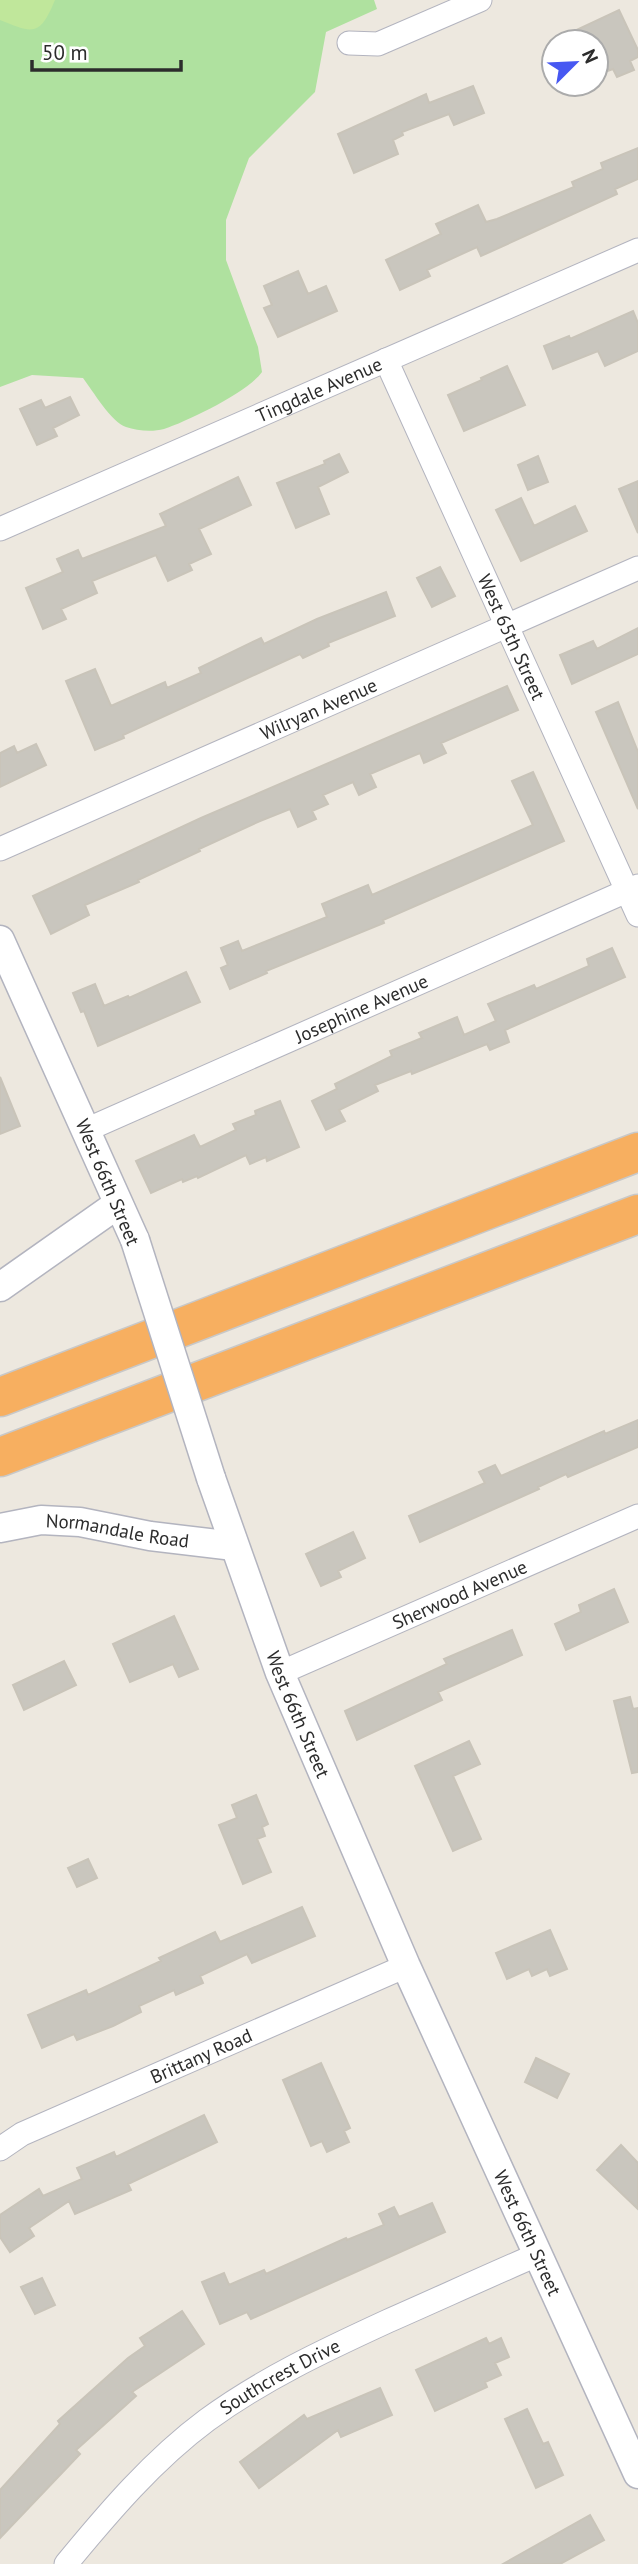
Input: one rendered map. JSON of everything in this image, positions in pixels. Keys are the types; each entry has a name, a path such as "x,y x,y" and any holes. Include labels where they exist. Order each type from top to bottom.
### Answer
{"highway":[{"path":"0,1397 638,1152"},
{"path":"0,1457 638,1214"}],"street":[{"path":"349,43 378,44 480,0"},
{"name":"Tingdale Avenue","path":"0,529 638,250"},
{"name":"West 65th Street","path":"386,360 507,626 633,888 638,915"},
{"name":"Wilryan Avenue","path":"0,849 638,568"},
{"name":"Josephine Avenue","path":"86,1130 633,888"},
{"name":"West 66th Street","path":"0,940 135,1240 211,1478 280,1673 406,1966 638,2474"},
{"path":"0,1287 118,1204"},
{"name":"Sherwood Avenue","path":"280,1673 638,1516"},
{"name":"Normandale Road","path":"0,1528 41,1520 80,1522 150,1536 234,1546"},
{"name":"Brittany Road","path":"0,2149 22,2134 406,1966"},
{"name":"Southcrest Drive","path":"66,2564 102,2520 151,2469 205,2421 265,2381 329,2348 539,2254"}],"green space":[{"path":"0,0 374,0 377,9 326,32 315,92 249,158 226,220 226,260 258,347 262,372 231,397 187,420 155,431 126,427 108,413 83,378 32,375 0,387"},
{"path":"0,0 55,0 40,26 28,29 0,20"}],"building":[{"path":"619,10 638,50 638,57 630,61 634,70 617,77 613,69 610,70 610,28 581,28"},
{"path":"473,86 484,113 454,125 449,114 402,132 403,135 393,140 398,154 354,173 338,134 426,94 429,103"},
{"path":"638,148 638,179 615,189 617,194 481,256 477,247 427,270 430,276 400,290 386,260 441,234 436,224 478,205 486,222 497,219 574,187 572,182 603,169 601,163"},
{"path":"298,271 308,294 326,286 337,311 278,337 264,308 272,305 264,286"},
{"path":"633,311 638,323 638,351 605,366 598,351 553,369 544,346 569,336 570,339"},
{"path":"507,366 525,405 464,431 448,395"},
{"path":"70,397 79,415 53,428 57,436 37,445 20,409 41,400 45,408"},
{"path":"339,454 348,472 318,487 329,514 296,528 277,483 325,464 324,461"},
{"path":"538,456 548,482 528,490 518,465"},
{"path":"238,477 251,505 199,529 211,554 189,564 192,570 168,581 156,555 92,581 97,593 61,609 66,619 43,629 26,588 63,572 57,559 78,550 82,559 166,526 160,514"},
{"path":"638,481 638,533 619,489"},
{"path":"521,498 534,526 575,506 587,531 521,561 496,510"},
{"path":"440,567 455,596 432,607 417,578"},
{"path":"386,592 395,616 328,643 329,646 303,658 300,654 95,750 66,681 95,669 111,706 165,682 167,688 201,673 199,668 261,638 264,644 317,619"},
{"path":"638,628 638,654 572,684 560,655 593,641 597,649"},
{"path":"507,686 518,710 441,743 446,753 424,763 420,753 370,774 376,787 359,795 353,782 323,795 328,804 312,811 316,819 298,827 290,809 260,821 199,849 200,851 138,880 139,882 85,905 89,915 51,934 33,896 201,818"},
{"path":"618,702 638,752 638,809 596,712"},
{"path":"36,744 46,765 0,787 0,753 14,746 17,753"},
{"path":"533,772 564,841 230,989 221,968 228,965 221,948 238,941 242,951 327,917 322,904 368,885 372,895 533,825 512,781"},
{"path":"612,948 625,977 505,1030 509,1042 490,1050 487,1044 412,1074 411,1071 375,1085 378,1091 339,1110 345,1121 326,1130 312,1101 337,1089 335,1084 392,1056 390,1051 422,1038 419,1033 457,1017 464,1035 496,1021 488,1004 534,985 536,989 589,966 587,959"},
{"path":"186,972 200,1002 98,1046 84,1011 81,1012 73,993 95,984 104,1006 128,996 129,998"},
{"path":"0,1077 20,1126 0,1134"},
{"path":"280,1101 299,1147 267,1161 266,1157 250,1164 246,1155 198,1178 197,1176 183,1182 182,1179 151,1193 136,1161 194,1135 200,1147 236,1130 233,1124 256,1115 255,1111"},
{"path":"638,1420 638,1447 568,1477 566,1474 538,1487 539,1489 420,1542 409,1516 485,1483 479,1472 495,1465 501,1476 604,1431 605,1434"},
{"path":"353,1532 365,1558 338,1571 341,1577 321,1586 306,1554"},
{"path":"614,1589 628,1622 566,1650 555,1624 581,1612 579,1605"},
{"path":"174,1616 198,1669 179,1677 173,1664 130,1682 113,1644"},
{"path":"512,1630 522,1655 438,1692 442,1700 357,1740 345,1711 447,1664 444,1659"},
{"path":"64,1661 76,1685 24,1710 13,1685"},
{"path":"630,1697 633,1709 638,1708 638,1772 632,1773 614,1701"},
{"path":"469,1741 480,1764 453,1776 481,1839 453,1851 415,1766"},
{"path":"256,1795 268,1824 262,1827 265,1836 257,1839 271,1872 243,1884 219,1825 237,1818 232,1805"},
{"path":"88,1859 97,1878 77,1887 68,1868"},
{"path":"302,1907 315,1936 252,1963 247,1954 200,1976 203,1983 176,1995 174,1990 139,2006 141,2012 113,2026 77,2040 74,2034 42,2048 28,2015 86,1990 88,1995 215,1932 220,1942"},
{"path":"550,1930 567,1969 550,1976 547,1969 532,1976 529,1969 507,1979 496,1953"},
{"path":"536,2058 569,2074 557,2098 525,2082"},
{"path":"321,2063 350,2128 344,2131 349,2142 327,2152 322,2141 311,2146 283,2080"},
{"path":"204,2115 217,2142 128,2184 131,2190 75,2214 69,2201 29,2228 34,2236 10,2252 0,2237 0,2215 39,2189 43,2196 82,2179 77,2168 114,2152 116,2157"},
{"path":"621,2145 638,2163 638,2209 597,2170"},
{"path":"432,2203 445,2232 251,2319 247,2312 220,2324 202,2282 224,2273 229,2285 264,2270 266,2274 346,2238 347,2240 384,2225 379,2214 394,2207 399,2217"},
{"path":"42,2278 55,2305 35,2314 21,2287"},
{"path":"182,2311 204,2344 132,2392 136,2396 76,2450 80,2454 0,2538 0,2490 60,2424 58,2421 145,2346 140,2338"},
{"path":"486,2338 489,2344 501,2338 509,2357 495,2363 501,2375 485,2382 487,2387 435,2411 416,2370"},
{"path":"380,2388 392,2415 341,2437 338,2430 259,2488 240,2462 304,2415 307,2419"},
{"path":"527,2409 543,2444 548,2442 563,2475 536,2488 505,2419"},
{"path":"590,2515 604,2540 560,2564 503,2564"}]}
